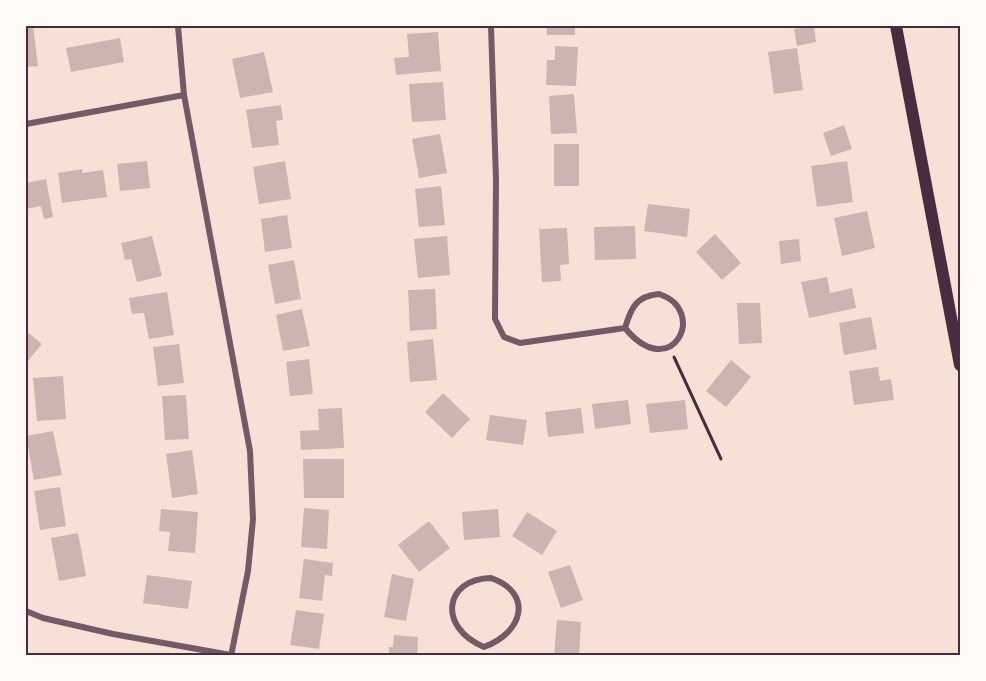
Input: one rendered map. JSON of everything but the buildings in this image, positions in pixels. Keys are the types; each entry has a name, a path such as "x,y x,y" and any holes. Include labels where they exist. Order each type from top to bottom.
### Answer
{"main road":[{"path":"896,26 959,350 960,365"}],"street":[{"path":"26,611 43,618 103,632 231,655 249,561 253,519 250,452 184,95 178,49 178,26"},
{"path":"491,26 496,179 495,319 504,337 520,343 625,328"},
{"path":"26,124 184,95"},
{"path":"659,294 667,297 680,309 683,318 679,336 669,346 655,350 637,343 625,328 630,310 642,298 659,294"},
{"path":"491,578 509,588 519,611 512,632 504,639 484,647 463,636 457,629 452,607 458,591 467,583 491,578"},
{"path":"484,647 484,656"}],"path":[{"path":"669,346 722,459"}]}
